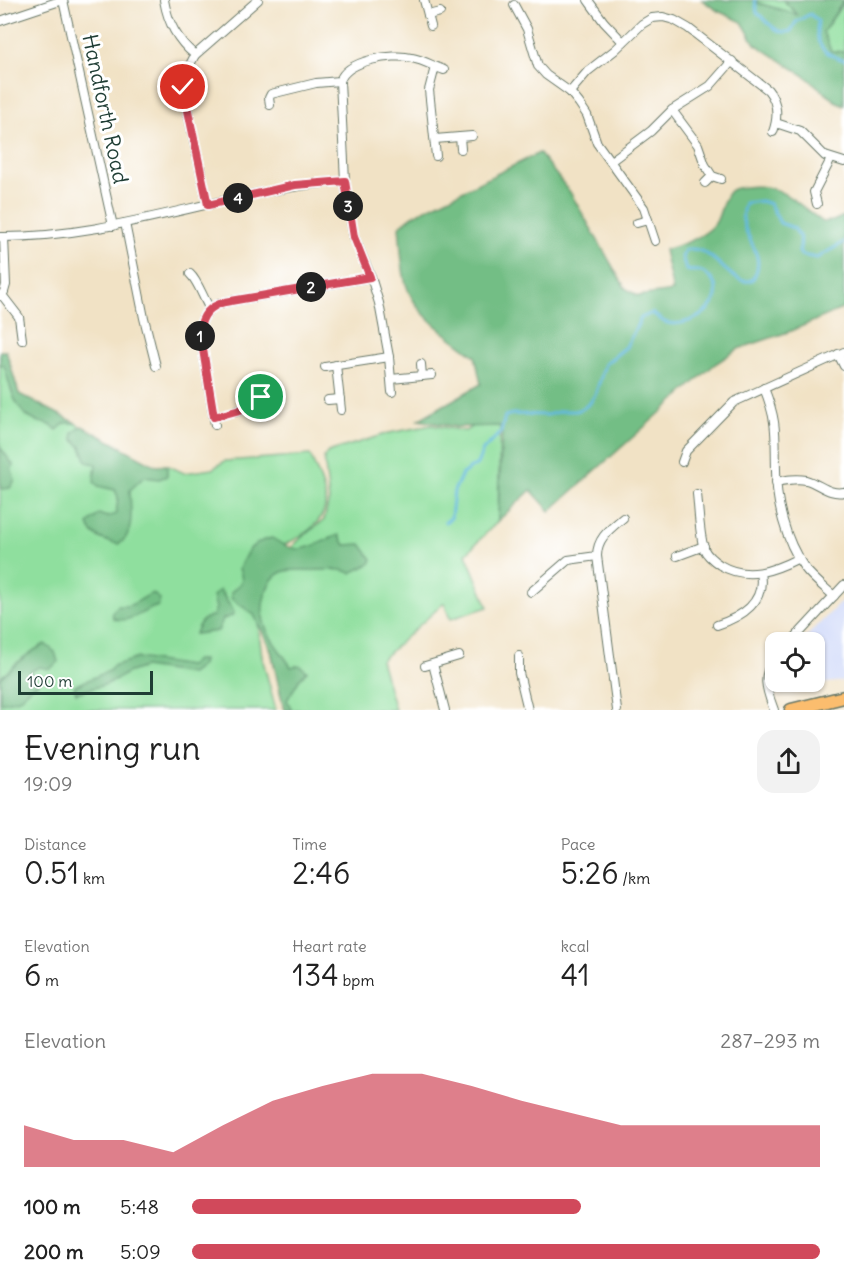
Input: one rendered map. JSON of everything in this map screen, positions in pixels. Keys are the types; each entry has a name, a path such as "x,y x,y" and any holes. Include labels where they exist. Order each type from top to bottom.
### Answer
{"main road":[{"path":"791,710 844,697"}],"street":[{"path":"0,21 63,0"},
{"name":"Handforth Road","path":"63,0 112,226"},
{"path":"164,0 173,30 195,55"},
{"path":"208,205 183,87 186,70 195,55 258,0"},
{"path":"424,0 431,26"},
{"path":"588,0 623,42"},
{"path":"514,5 527,29 538,66 546,75 570,92 584,110 597,142 639,201 655,241"},
{"path":"428,15 440,12"},
{"path":"570,92 588,71 647,21 652,18 668,18 688,28 772,94 777,112 773,132"},
{"path":"392,392 389,357 379,303 354,237 345,181 340,81 343,74 354,65 388,57 414,58 440,68 429,90 436,156"},
{"path":"611,161 651,131 672,110 710,86 732,62"},
{"path":"270,105 271,94 316,83 340,81"},
{"path":"672,110 698,145 705,165 712,176 721,179"},
{"path":"776,123 800,131 820,152 831,159 844,162"},
{"path":"460,136 460,149"},
{"path":"435,139 472,136"},
{"path":"816,204 815,189 831,159"},
{"path":"705,183 712,176"},
{"path":"22,340 19,316 1,296 6,285 2,237 112,226 295,185 345,181"},
{"path":"637,223 648,220"},
{"path":"125,223 156,366"},
{"path":"190,274 195,278 199,291 210,309"},
{"path":"278,392 261,397 240,410 215,421 200,331 202,318 210,309 225,302 370,277"},
{"path":"682,462 686,451 729,406 741,398 841,353 844,366"},
{"path":"325,367 389,357"},
{"path":"421,364 422,376"},
{"path":"336,365 341,410"},
{"path":"391,379 432,375"},
{"path":"258,386 261,397"},
{"path":"764,388 774,419 776,482 783,520 807,571 834,596"},
{"path":"328,400 340,399"},
{"path":"776,482 801,479 830,492 844,492"},
{"path":"697,494 704,546 708,555 722,566 744,574 760,573 799,558"},
{"path":"617,710 597,556 598,546 603,536 623,518"},
{"path":"677,556 704,546"},
{"path":"531,592 568,560 597,556"},
{"path":"717,625 735,619 749,609 760,591 760,573"},
{"path":"800,632 844,585"},
{"path":"445,710 429,665 459,656"},
{"path":"519,657 519,673 528,710"},
{"path":"768,692 774,710"}],"shaded area":[{"path":"844,599 844,681 825,683 825,632 811,632"}],"green space":[{"path":"702,0 755,0 758,3 798,15 783,0 844,0 823,32 831,51 844,52 844,105 835,101 805,76 755,44 742,22 718,11"},
{"path":"755,0 783,0 799,15 758,3"},
{"path":"844,2 844,52 831,51 823,32"},
{"path":"539,153 570,192 625,288 638,296 673,291 664,250 694,239 714,226 726,196 731,190 758,186 779,191 823,222 844,216 844,308 791,331 738,349 715,364 550,511 531,490 498,521 502,426 456,427 418,420 481,384 475,356 436,326 418,308 412,298 407,287 401,258 399,227 414,215"},
{"path":"0,351 6,351 19,394 156,466 167,465 184,473 212,469 225,461 310,455 325,496 325,507 321,517 305,533 264,555 253,586 301,538 324,520 329,500 324,457 328,452 389,433 432,425 465,431 500,412 498,521 466,554 488,607 450,619 444,603 381,660 395,710 284,710 271,650 258,623 262,657 276,710 0,710"},
{"path":"0,351 6,351 19,394 76,423 65,423 57,430 50,425 36,421 23,412 14,398 4,365 0,365"},
{"path":"82,426 156,466 167,465 167,476 159,479 144,477 130,490 130,528 124,540 118,544 95,535 88,524 99,514 107,517 116,514 118,497 115,490 98,486 94,482 96,464 87,462 81,447 73,439 73,433"},
{"path":"0,447 14,466 11,468 15,480 10,488 0,487"},
{"path":"339,535 345,545 361,544 372,559 370,564 351,573 342,570 287,570 275,576 266,592 263,614 268,633 291,667 299,665 307,671 287,700 292,710 284,710 271,650 254,615 231,598 231,592 241,582 239,569 245,557 251,548 260,542 272,538 291,548 299,549"},
{"path":"220,590 234,612 232,616 223,619 218,631 195,634 201,622 213,616 216,608 213,596"},
{"path":"153,593 160,600 158,606 125,620 113,618 112,612 118,606 133,604"},
{"path":"45,644 55,652 58,662 50,669 39,667 30,672 38,684 31,687 19,699 0,703 0,678 27,655"},
{"path":"138,658 189,666 196,660 203,660 202,665 191,674 144,667 107,684 76,693 74,686 109,671 113,666"}],"waterway":[{"path":"755,0 757,13 780,31 791,31 796,22 810,14 818,21 817,36 821,46 836,58 844,60"},
{"path":"445,522 451,518 454,491 462,474 477,464 483,450 501,432 505,416 513,414 547,415 582,409 590,403 596,393 605,364 626,347 641,318 652,313 666,322 678,324 700,316 708,309 714,301 716,291 713,282 702,272 686,270 682,256 685,250 695,249 704,253 736,278 744,281 752,280 758,261 744,224 745,203 761,201 770,204 780,223 794,228 798,234 801,242 799,252 801,255 817,258 844,242"}],"route":[{"path":"183,87 208,205 295,185 345,181 354,237 370,277 225,302 205,313 200,324 200,331 214,417 240,410 261,397"}]}
